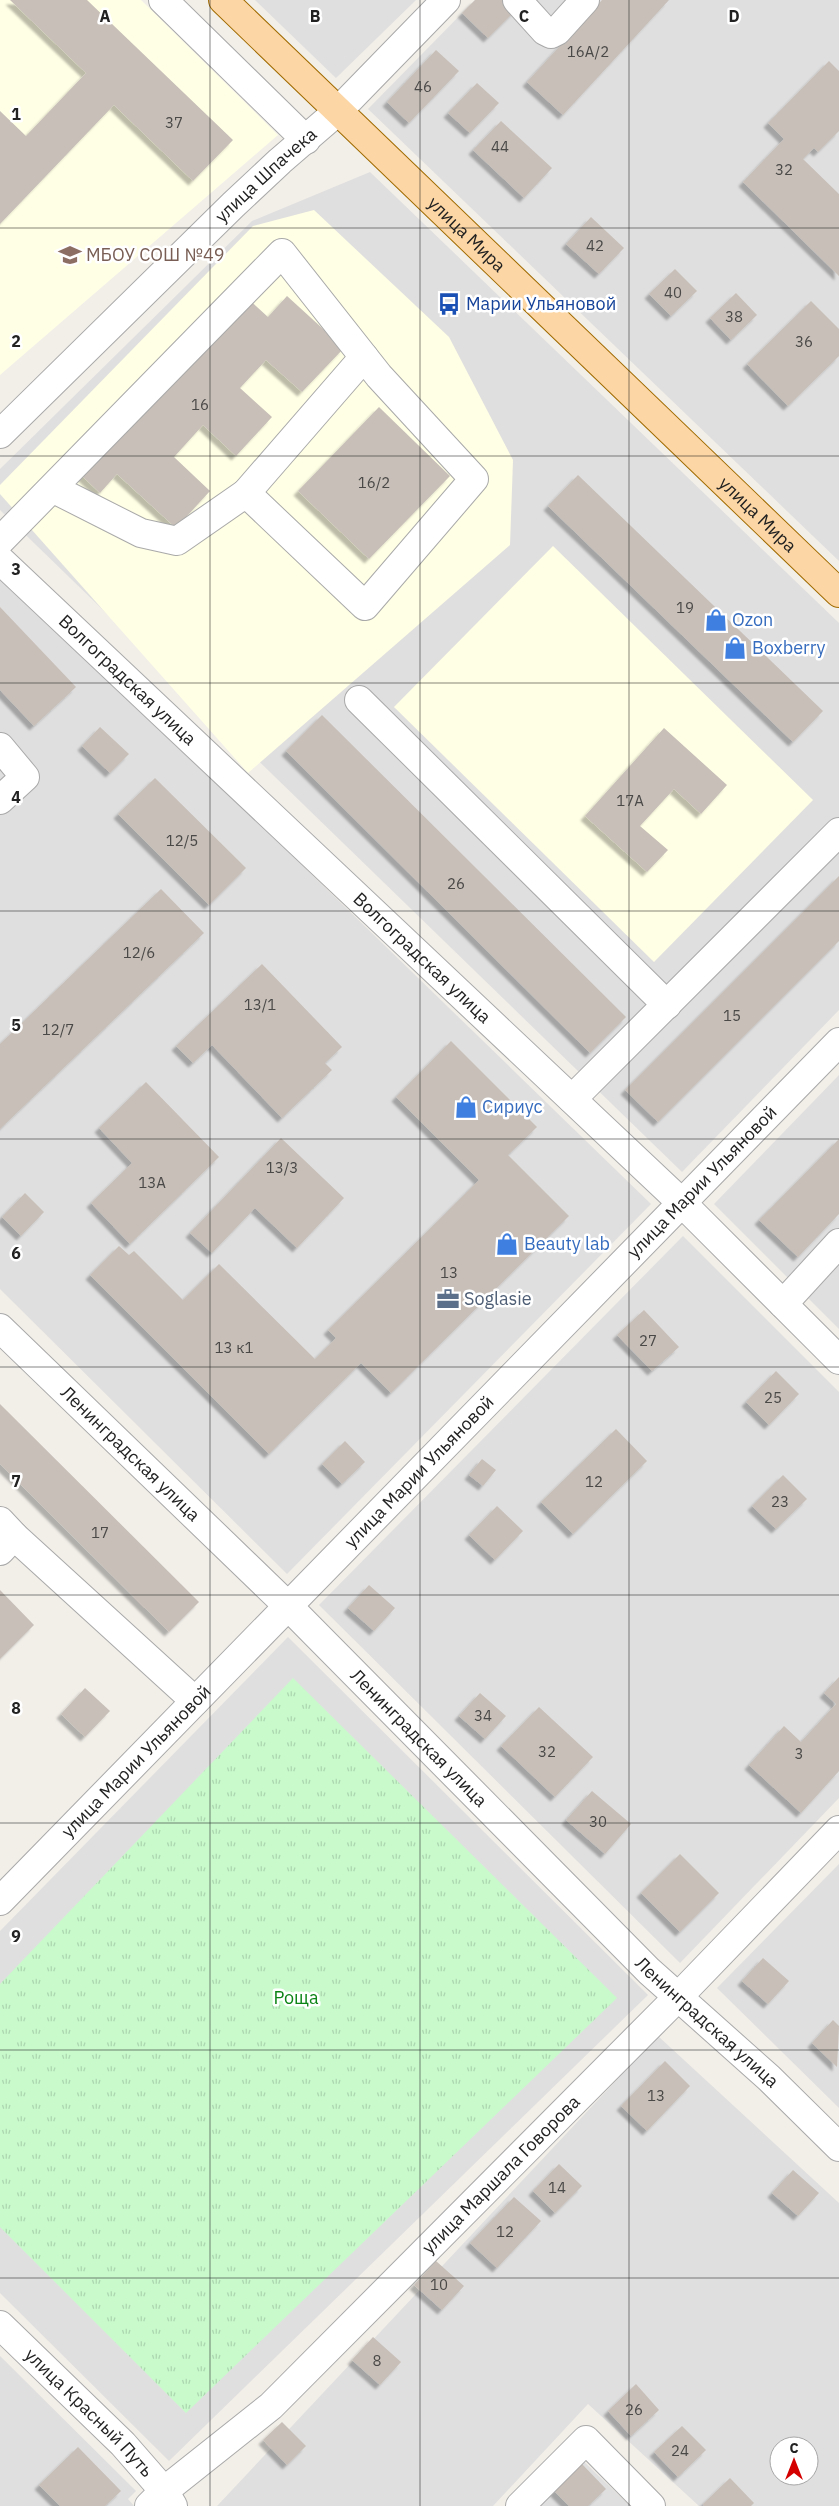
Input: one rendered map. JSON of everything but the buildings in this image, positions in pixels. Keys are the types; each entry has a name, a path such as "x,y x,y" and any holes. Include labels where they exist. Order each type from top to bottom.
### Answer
{"main road":[{"name":"улица Мира","path":"223,0 839,592"}],"street":[{"path":"163,0 306,140"},
{"name":"улица Шпачека","path":"0,434 233,205 338,111 446,0"},
{"path":"517,0 551,34 557,31 585,0"},
{"path":"0,541 282,253 364,357 474,479 365,606 246,493"},
{"path":"52,488 141,533 178,541 246,493 315,430 364,357"},
{"name":"Волгоградская улица","path":"0,560 683,1204 839,1360"},
{"path":"359,700 667,1005"},
{"path":"0,747 25,777 0,800"},
{"path":"572,1099 839,832"},
{"name":"улица Марии Ульяновой","path":"0,1901 683,1204 839,1042"},
{"path":"783,1304 839,1243"},
{"name":"Ленинградская улица","path":"2,1333 288,1606 642,1964 769,2078 839,2147"},
{"path":"5,1536 195,1701"},
{"name":"улица Маршала Говорова","path":"162,2501 271,2406 678,1997 839,1830"},
{"name":"улица Красный Путь","path":"0,2325 123,2444 162,2501"},
{"path":"520,2506 586,2440 651,2506"}],"shaded area":[{"name":"МБОУ СОШ №49","path":"0,0 141,0 278,135 0,375"},
{"path":"255,0 416,0 336,78"},
{"path":"475,0 839,0 839,561 368,109"},
{"path":"370,172 839,623 839,1010 682,1172 0,510 0,469 252,221"},
{"path":"314,210 449,337 513,460 510,545 248,773 0,494 0,485 253,226"},
{"path":"553,546 813,800 654,962 394,707"},
{"path":"0,572 651,1204 287,1574 0,1289"},
{"path":"839,1075 839,1329 714,1204"},
{"path":"683,1236 839,1392 839,1798 680,1963 319,1605"},
{"name":"Роща","path":"288,1637 648,1995 169,2461 0,2293 0,1931"},
{"path":"839,1864 839,2108 717,1988"},
{"path":"658,2036 839,2203 839,2506 699,2506 588,2404 493,2506 217,2506"},
{"path":"0,2356 136,2491 128,2499 134,2506 0,2506"},
{"path":"579,2457 630,2506 531,2506"}],"green space":[{"name":"Роща","path":"293,1678 617,1998 186,2413 0,2227 0,1984"}],"place":[{"name":"МБОУ СОШ №49","path":"70,255"},
{"name":"Марии Ульяновой","path":"449,304"},
{"name":"Ozon","path":"716,620"},
{"name":"Boxberry","path":"735,648"},
{"name":"Сириус","path":"466,1107"},
{"name":"Beauty lab","path":"507,1244"},
{"name":"Soglasie","path":"448,1299"}]}
